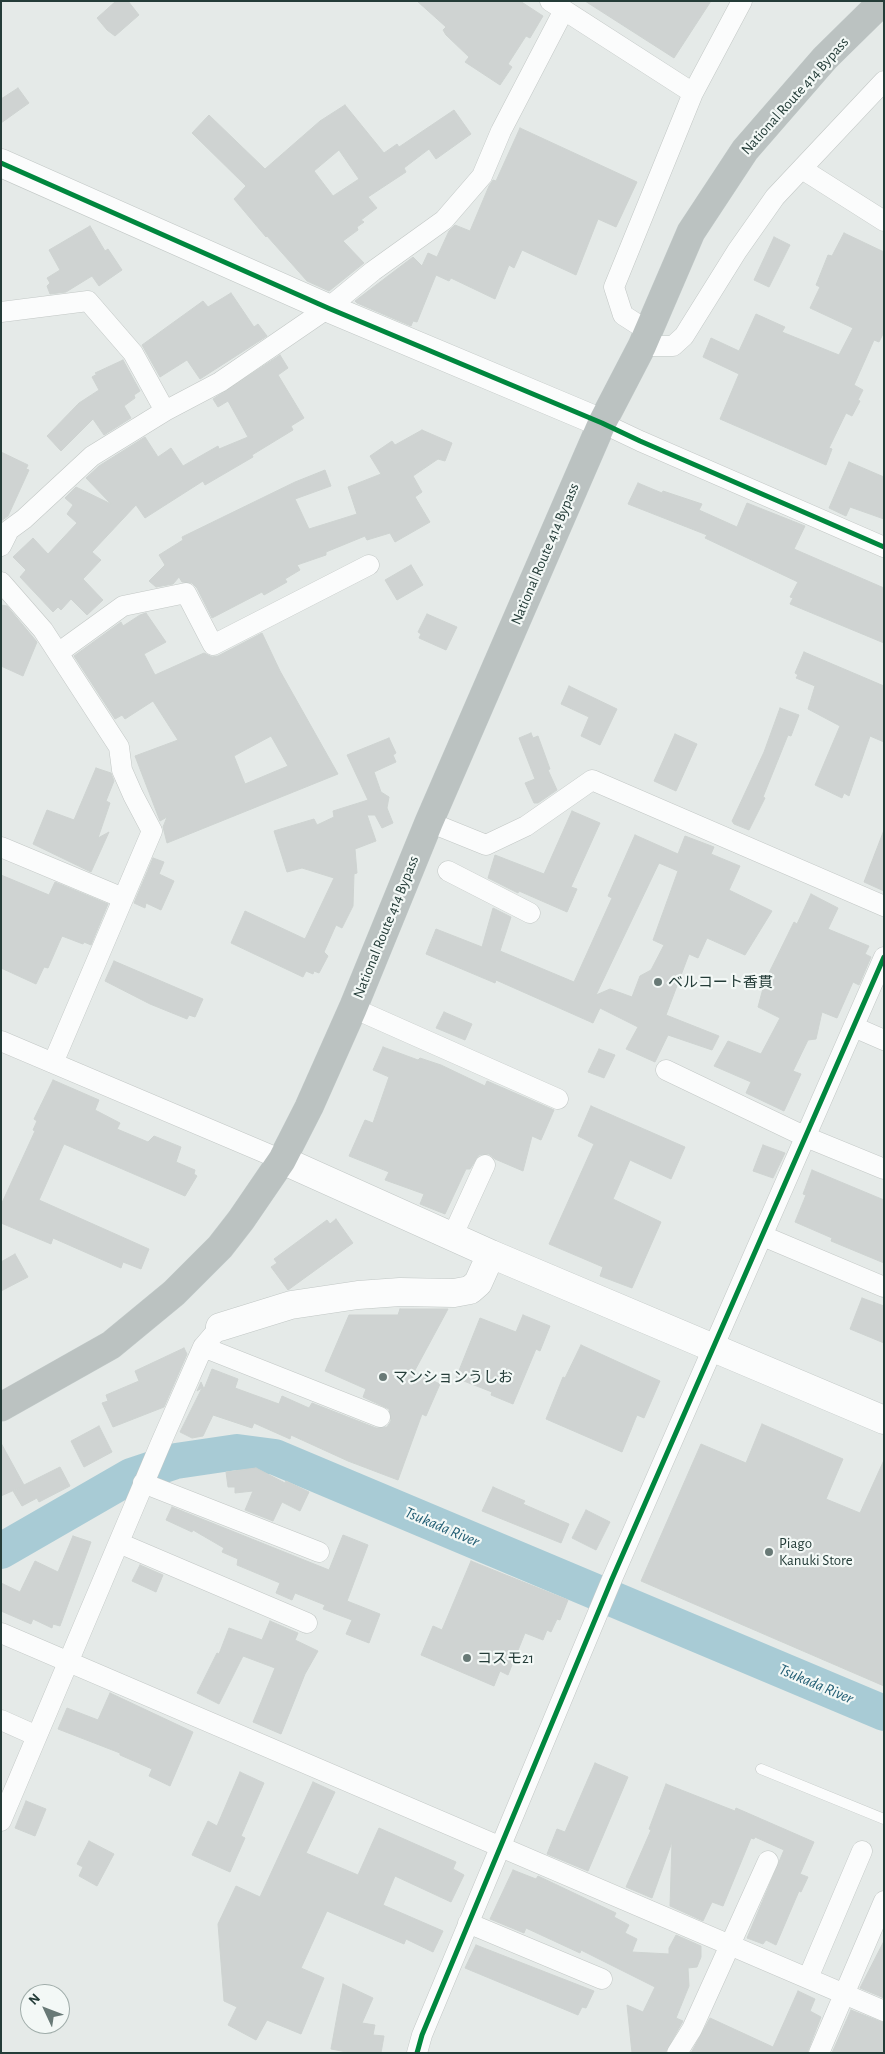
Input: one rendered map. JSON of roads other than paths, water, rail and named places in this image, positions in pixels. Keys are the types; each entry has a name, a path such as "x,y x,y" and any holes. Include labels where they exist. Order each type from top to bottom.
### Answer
{"highway":[{"name":"National Route 414 Bypass","path":"1,1407 111,1345 174,1293 231,1234 282,1160 309,1107 353,1008 429,822 602,422 645,339 691,232 744,150 825,58 883,1"}],"street":[{"path":"742,1 693,93 614,287 623,315 645,339 673,346 684,336 737,251 775,198 884,81"},
{"path":"4,534 24,519 92,456 166,411 220,382 328,308 373,271 444,220 476,184 557,6 693,93"},
{"path":"1,163 328,308 602,422 649,445 884,547"},
{"path":"802,168 884,221"},
{"path":"1,312 88,301 133,353 166,411"},
{"path":"58,653 124,606 186,593 213,645 369,565"},
{"path":"1,582 43,630 120,747 122,770 152,831 53,1063"},
{"path":"429,822 486,845 526,826 592,780 884,906"},
{"path":"1,848 123,898"},
{"path":"448,871 530,913"},
{"path":"416,2053 468,1923 612,1579 884,957"},
{"path":"353,1008 558,1099"},
{"path":"854,1027 884,1040"},
{"path":"1,1041 282,1160 491,1254 884,1420"},
{"path":"666,1070 806,1137 884,1169"},
{"path":"452,1237 485,1165"},
{"path":"763,1236 884,1287"},
{"path":"1,1821 160,1445 212,1337 291,1305 400,1292 454,1293 470,1290 478,1283 491,1254"},
{"path":"212,1337 380,1417"},
{"path":"142,1487 319,1552"},
{"path":"119,1543 307,1623"},
{"path":"1,1633 884,2011"},
{"path":"1,1720 37,1736"},
{"path":"808,1978 862,1851"},
{"path":"677,2053 692,2029 768,1861"},
{"path":"819,2053 884,1901"},
{"path":"468,1923 602,1979"}],"lane":[{"path":"761,1769 884,1819"}],"waterway":[{"name":"Tsukada River","path":"1,1551 131,1476 176,1461 237,1452 275,1457 884,1713"}],"place":[{"name":"ベルコート香貫","path":"658,982"},
{"name":"マンションうしお","path":"383,1377"},
{"name":"Piago Kanuki Store","path":"769,1552"},
{"name":"コスモ21","path":"467,1658"}]}
